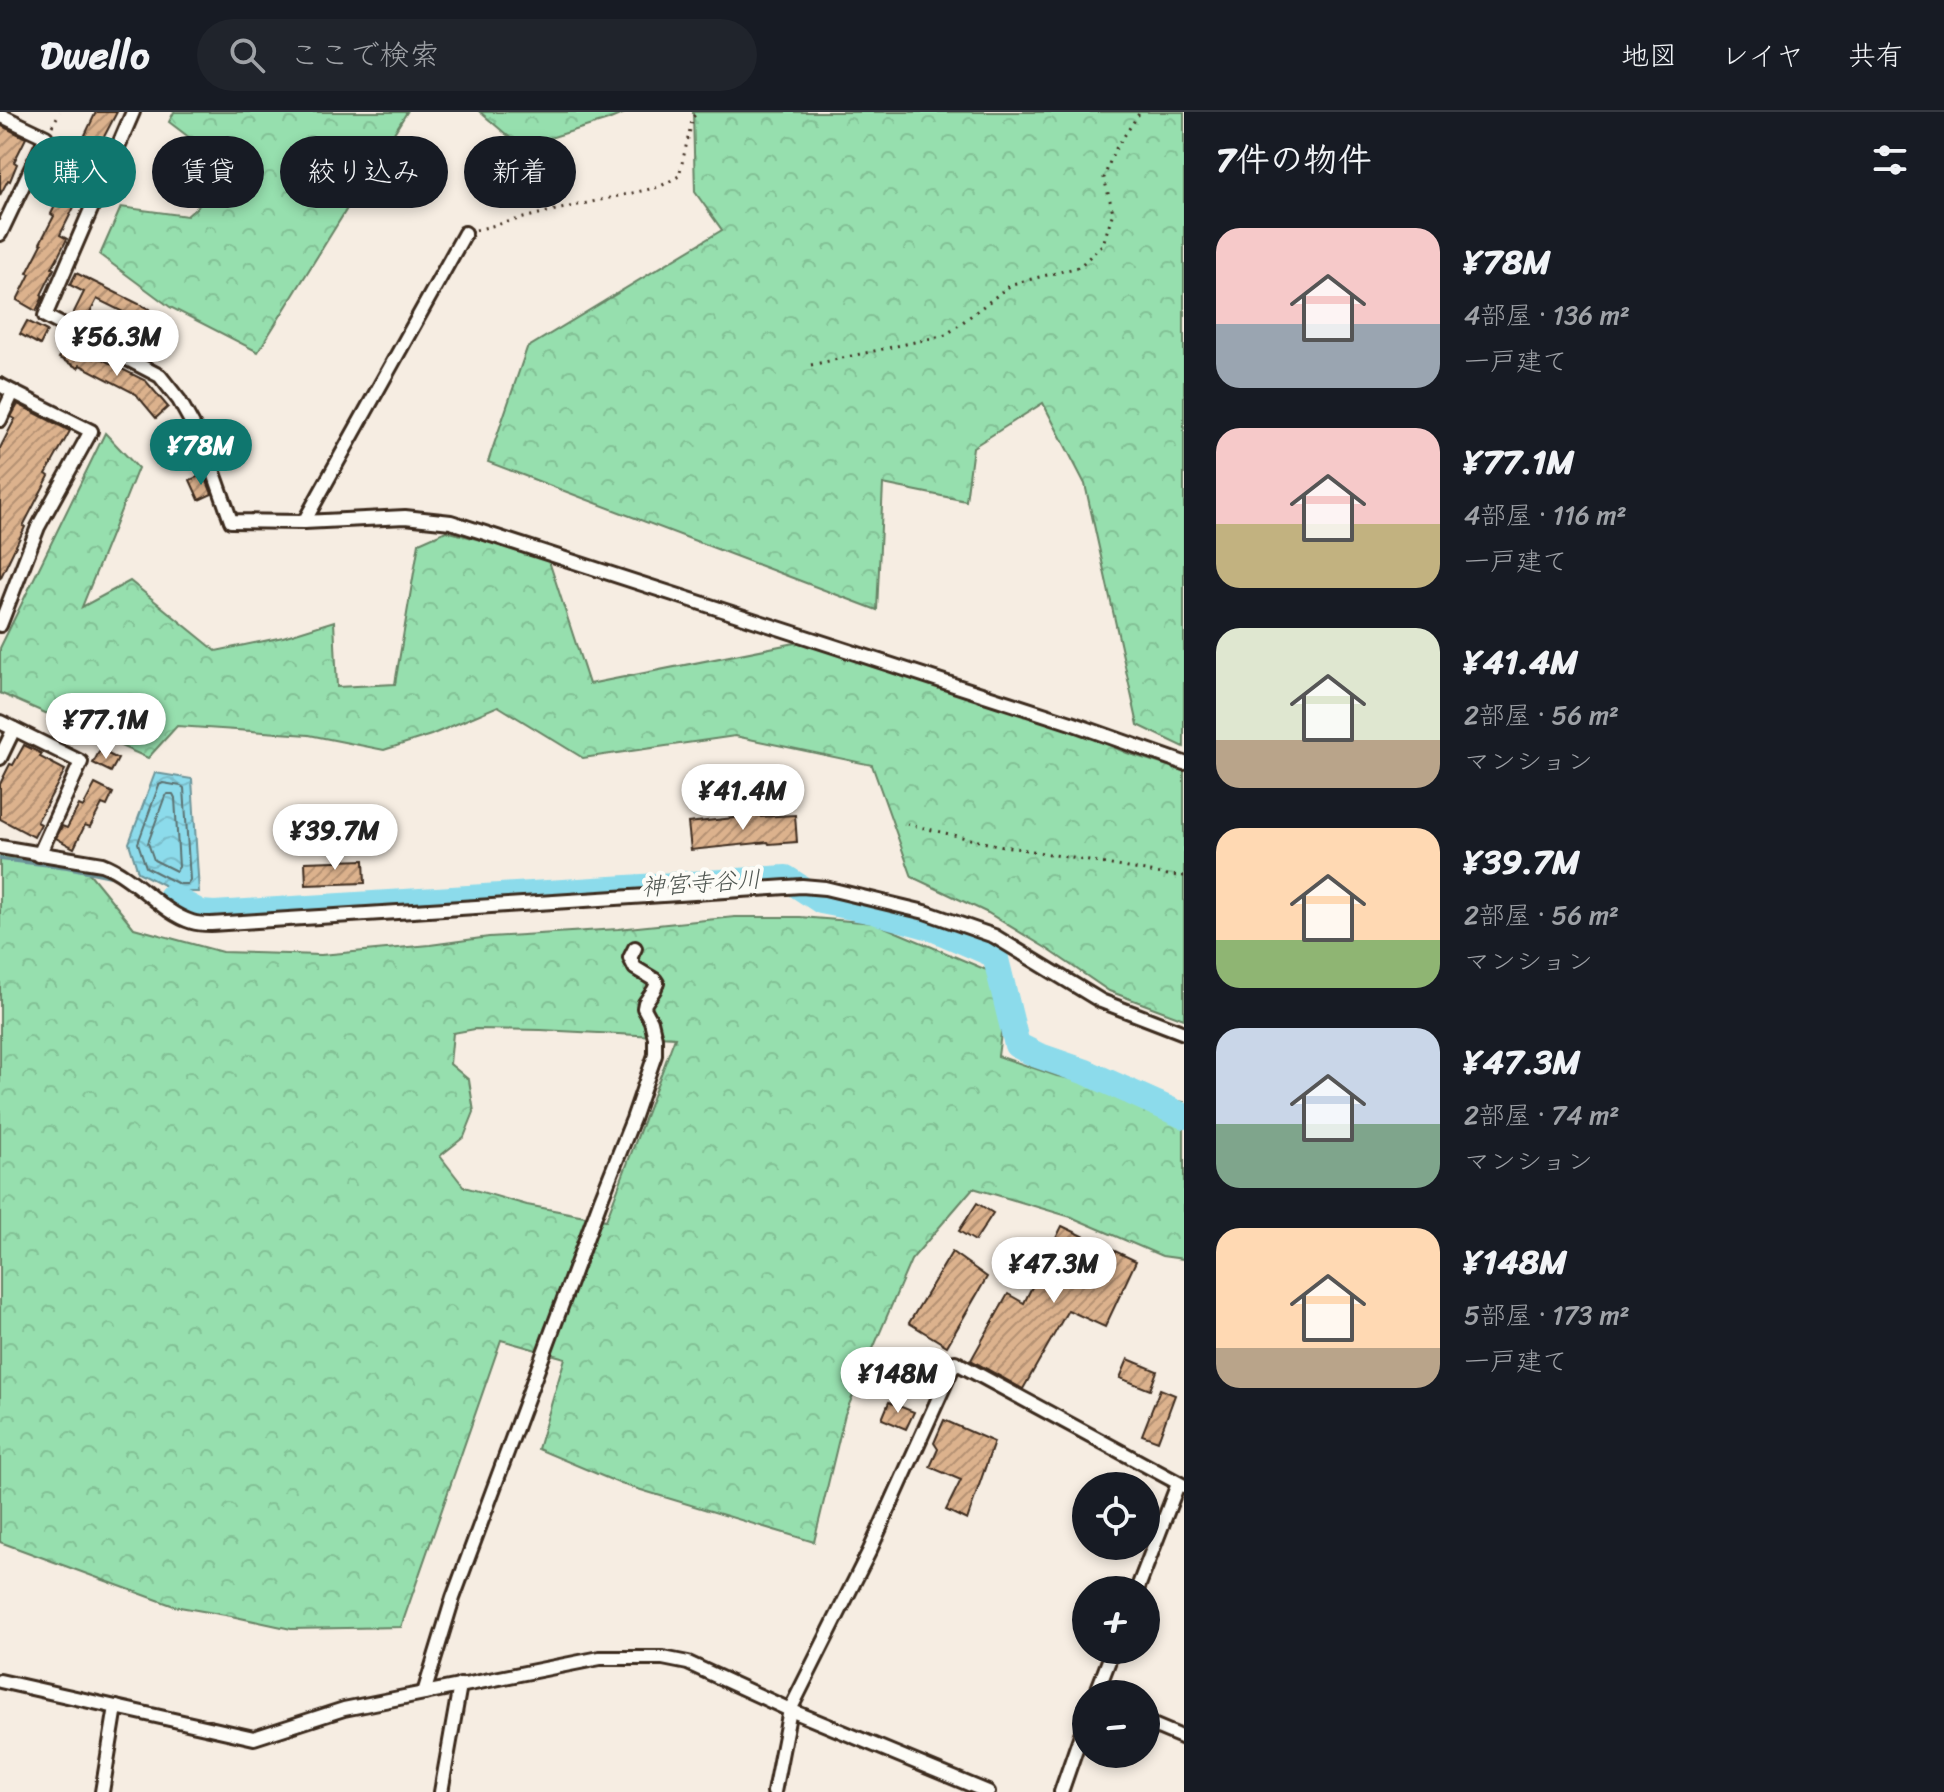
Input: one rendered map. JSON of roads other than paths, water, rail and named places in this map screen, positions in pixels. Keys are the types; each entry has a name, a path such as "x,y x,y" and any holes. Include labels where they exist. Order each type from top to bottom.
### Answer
{"street":[{"path":"133,112 45,316 160,376 179,400 205,447 231,521 304,522 405,517 451,522 1071,723 1184,763"},
{"path":"0,115 46,137 0,234"},
{"path":"304,522 465,233"},
{"path":"0,385 91,431 38,527 0,625"},
{"path":"0,420 13,392"},
{"path":"0,722 81,762 39,855"},
{"path":"0,758 14,729"},
{"path":"0,847 102,864 117,870 174,913 193,922 211,924 802,886 825,888 925,912 994,936 1101,1001 1184,1033"},
{"path":"424,1693 453,1598 655,1055 655,1038 644,1008 657,983 632,965 630,958 635,948"},
{"path":"774,1792 790,1710 870,1550 955,1362 1181,1485 1143,1576"},
{"path":"0,1681 254,1738 344,1709 460,1685 600,1658 663,1658 688,1663 790,1710 988,1792"},
{"path":"441,1792 460,1685"},
{"path":"102,1792 116,1707"},
{"path":"1160,1728 1184,1738"},
{"path":"1061,1792 1072,1760"}],"water":[{"path":"155,773 192,779 199,892 177,892 138,872 129,843"}],"waterway":[{"name":"神宮寺谷川","path":"0,859 111,876"},
{"name":"神宮寺谷川","path":"171,897 201,913 214,914 786,878 821,901 930,927 995,955 1017,1045 1184,1116"}]}
